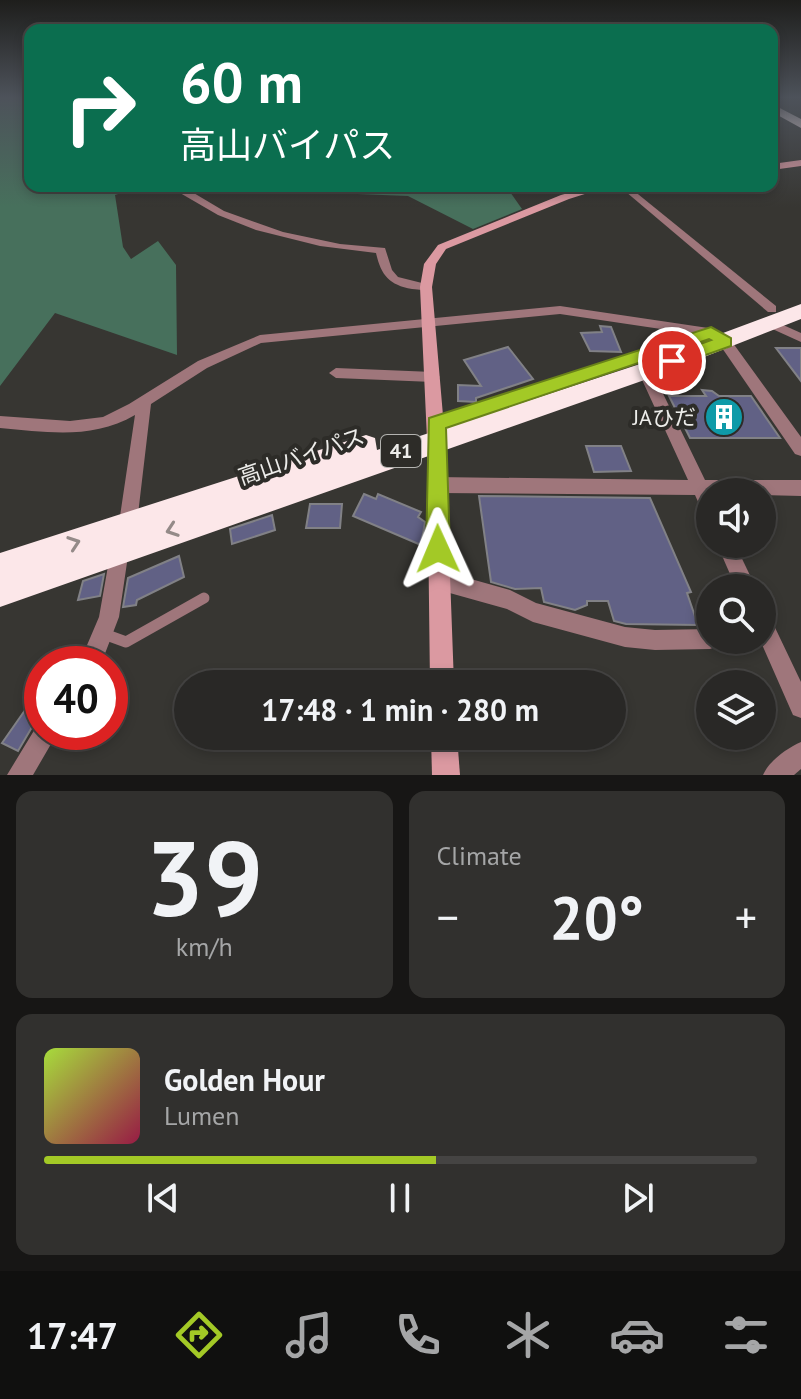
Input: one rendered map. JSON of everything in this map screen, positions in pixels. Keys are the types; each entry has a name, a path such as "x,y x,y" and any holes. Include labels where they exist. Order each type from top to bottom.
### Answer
{"highway":[{"name":"高山バイパス","path":"772,317 801,296"},
{"name":"高山バイパス","path":"0,569 124,536 772,317 801,311"},
{"name":"高山バイパス","path":"436,431 645,371 718,337"},
{"name":"高山バイパス","path":"0,590 124,536"}],"street":[{"path":"778,166 801,163"},
{"path":"183,192 225,214 293,238 324,245 381,250 386,274 396,283 426,287"},
{"path":"442,670 436,431 431,321 426,287 430,264 442,247 583,192"},
{"path":"630,192 772,317 801,338"},
{"path":"0,422 97,425 144,404 170,384 229,350 260,339 560,310 718,337 801,449"},
{"path":"645,371 696,479"},
{"path":"336,373 433,377"},
{"path":"98,646 114,597 144,404"},
{"path":"436,485 696,488"},
{"path":"776,488 801,488"},
{"path":"439,580 510,600 533,612 625,637 696,639"},
{"path":"775,654 801,707"},
{"path":"19,775 35,750"},
{"path":"445,750 446,775"},
{"path":"775,775 801,754"}],"lane":[{"path":"104,634 126,642 204,598"}],"green space":[{"path":"0,134 24,134 24,192 124,192 115,195 123,247 131,259 158,241 176,265 177,355 55,313 0,386"},
{"path":"329,192 510,192 522,209 473,229 408,196"}],"building":[{"path":"600,326 611,327 621,352 590,351 581,333 602,332"},
{"path":"508,347 533,379 476,398 476,402 458,401 458,385 481,386 464,360"},
{"path":"776,348 801,348 801,381"},
{"name":"JAひだ","path":"702,390 719,396 751,396 780,438 690,438 669,396 706,396"},
{"path":"586,446 621,446 631,471 594,472"},
{"path":"364,494 376,499 378,494 421,512 418,517 425,522 421,545 353,516"},
{"path":"479,496 650,498 691,592 687,593 696,625 626,624 614,621 608,601 587,601 587,605 575,610 544,602 541,588 515,589 491,582"},
{"path":"310,504 342,504 340,528 306,528"},
{"path":"272,515 275,530 232,544 230,529"},
{"path":"179,556 184,577 137,600 136,605 123,607 128,578"},
{"path":"104,574 100,596 78,600 83,581"},
{"path":"24,712 24,741 18,751 2,743"}],"place":[{"name":"JAひだ","path":"724,417"}],"route":[{"path":"438,549 436,424 711,332 725,342 672,361"}]}
